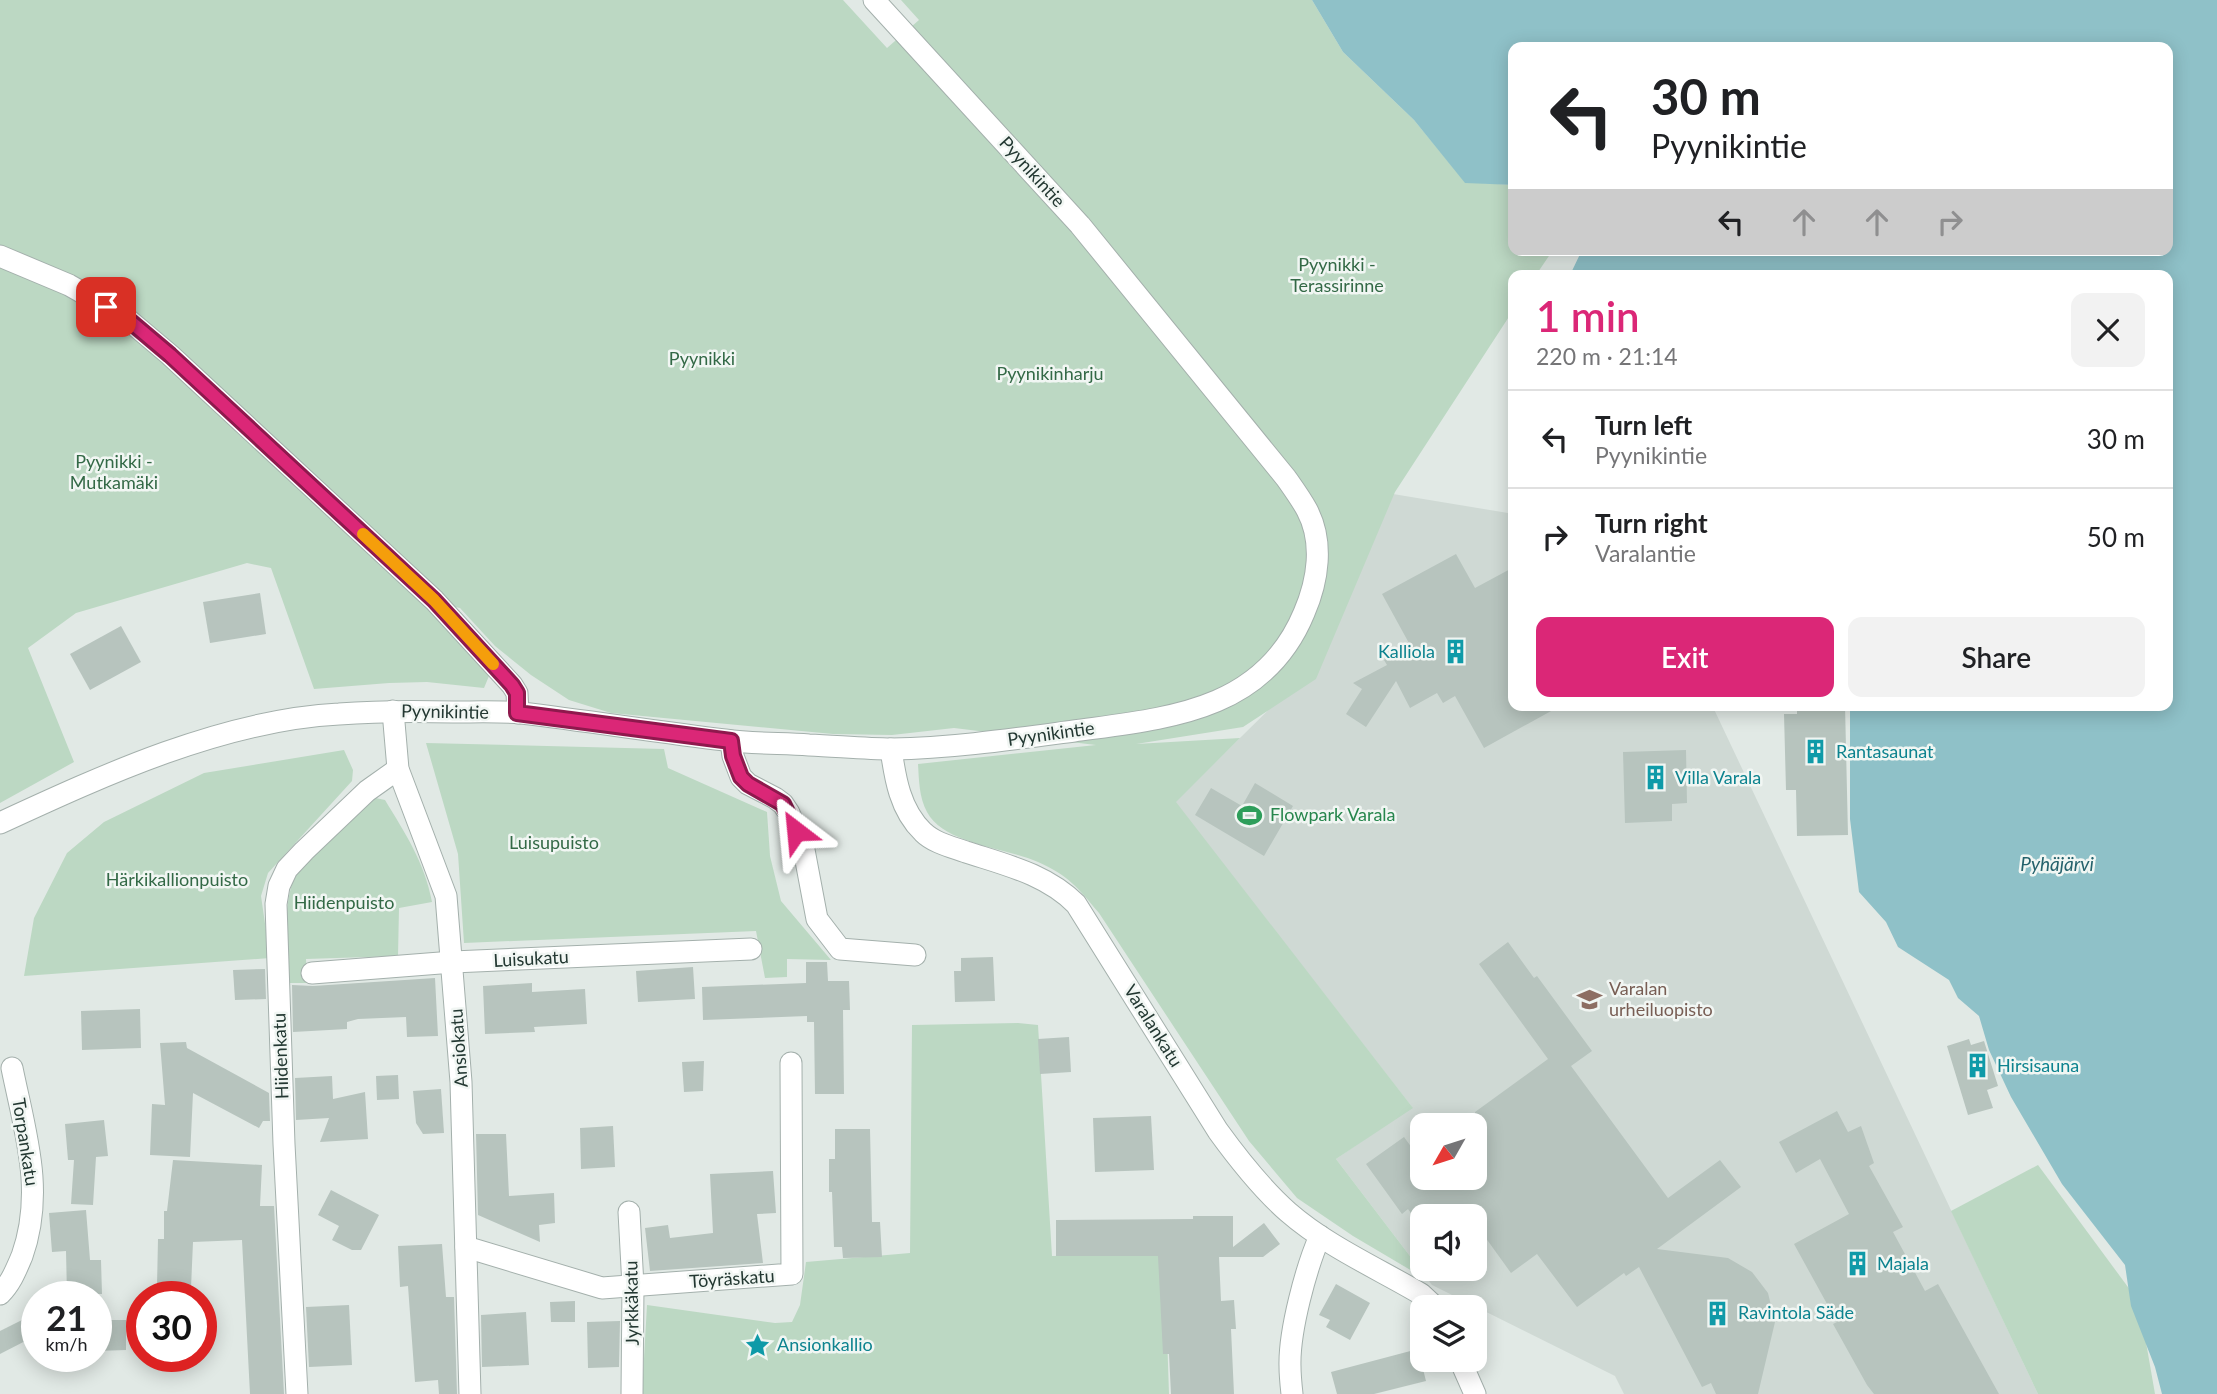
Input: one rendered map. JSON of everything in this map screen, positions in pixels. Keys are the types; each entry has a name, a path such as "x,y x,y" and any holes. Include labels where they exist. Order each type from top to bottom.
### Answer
{"street":[{"name":"Pyynikintie","path":"0,823 143,761 236,732 286,720 334,714 393,711 517,713 731,741 891,749 1011,739 1158,719 1228,697 1270,666 1301,621 1314,588 1317,551 1314,526 1308,511 1286,478 1080,225 874,0"},
{"path":"0,256 69,285 125,317 170,355 434,600 512,685 517,693 517,713"},
{"name":"Ansiokatu","path":"393,711 398,769 446,896 461,1082 470,1394"},
{"path":"731,741 741,777 748,784 775,797 789,813 804,850 817,919 840,949 915,955"},
{"name":"Varalankatu","path":"891,749 896,784 911,817 923,833 939,843 1040,877 1063,891 1076,904 1218,1131 1239,1160 1289,1213 1320,1236 1422,1295"},
{"name":"Hiidenkatu","path":"297,1394 284,1131 276,904 278,886 287,869 304,851 367,790 398,769"},
{"name":"Luisukatu","path":"312,973 453,962 751,949"},
{"name":"Töyräskatu","path":"466,1247 602,1288 792,1274 792,1063"},
{"name":"Torpankatu","path":"0,1294 16,1271 27,1239 33,1208 33,1167 12,1068"},
{"name":"Jyrkkäkatu","path":"629,1212 633,1286 632,1394"},
{"path":"1292,1394 1289,1365 1292,1339 1311,1256 1320,1236"},
{"path":"1465,1372 1475,1394"}],"shaded area":[{"name":"Varalan urheiluopisto","path":"1393,494 1508,513 1508,711 1715,711 2038,1394 1624,1394 1615,1376 1487,1312 1487,1295 1452,1295 1429,1281 1487,1281 1487,1204 1410,1204 1410,1256 1336,1159 1412,1107 1175,802 1316,663"}],"green space":[{"name":"Pyynikinharju","path":"0,0 843,0 887,48 919,20 901,0 1312,0 1343,52 1414,120 1465,182 1508,185 1508,256 1549,256 1539,270 1508,270 1508,318 1395,492 1316,679 1243,727 1136,744 1240,738 1176,802 1413,1108 1336,1159 1410,1256 1410,1270 1297,1198 1249,1141 1099,913 1072,883 1038,862 977,844 947,831 935,823 922,800 918,764 1096,745 954,728 892,735 833,734 611,713 569,700 531,675 495,646 460,608 421,600 489,676 484,688 427,682 314,689 271,568 247,563 76,613 28,648 74,762 0,803"},
{"name":"Luisupuisto","path":"426,743 664,749 668,768 767,812 770,856 781,901 831,960 787,959 787,977 765,978 756,931 464,943 458,854"},
{"name":"Härkikallionpuisto","path":"344,750 353,770 352,781 268,873 261,896 270,958 24,976 34,918 67,853 104,822 204,773"},
{"name":"Hiidenpuisto","path":"371,797 385,800 400,824 425,874 432,902 399,908 398,956 306,959 307,983 288,983 287,914 295,874"},
{"path":"912,1025 1038,1025 1052,1256 1170,1255 1165,1275 1169,1394 642,1394 647,1305 775,1323 792,1322 800,1305 806,1262 910,1253"},
{"path":"2038,1165 2139,1302 2155,1394 2038,1394 1951,1211"}],"water":[{"name":"Pyhäjärvi","path":"1312,0 2217,0 2217,1394 2162,1394 2155,1367 2131,1306 2125,1265 2062,1184 2011,1097 1989,1050 1979,1016 1958,998 1949,980 1898,947 1886,922 1859,892 1850,819 1850,711 2173,711 2173,270 1572,270 1579,256 2173,256 2173,42 1508,42 1508,185 1465,183 1414,120 1343,52"}],"building":[{"name":"Kalliola","path":"1456,554 1475,588 1508,570 1508,711 1551,711 1484,748 1455,696 1443,703 1437,693 1410,708 1396,681 1366,727 1346,714 1362,689 1353,683 1387,665 1384,660 1410,645 1382,594"},
{"path":"260,593 266,634 210,643 203,602"},
{"path":"121,626 141,662 90,690 70,654"},
{"name":"Rantasaunat","path":"1797,711 1845,711 1848,835 1797,836 1796,790 1786,790 1784,714 1797,714"},
{"name":"Villa Varala","path":"1686,750 1687,803 1672,804 1672,821 1625,823 1623,752"},
{"path":"1255,783 1293,806 1264,856 1195,815 1211,788 1242,806"},
{"path":"1508,942 1534,978 1537,976 1592,1051 1571,1066 1668,1198 1720,1160 1741,1187 1657,1249 1728,1258 1752,1272 1768,1293 1775,1322 1758,1394 1716,1394 1711,1383 1702,1387 1639,1267 1626,1276 1624,1273 1577,1307 1537,1254 1511,1273 1487,1240 1487,1204 1410,1204 1410,1212 1408,1209 1402,1214 1366,1164 1404,1137 1410,1145 1410,1190 1488,1190 1488,1113 1475,1112 1548,1059 1479,964"},
{"path":"993,957 995,1001 955,1002 954,971 961,971 961,958"},
{"path":"806,962 827,962 828,981 849,981 850,1010 843,1010 844,1094 815,1094 814,1022 807,1022 807,1016 703,1020 702,987 806,983"},
{"path":"693,967 695,999 638,1002 636,971"},
{"path":"265,969 266,999 235,1000 233,970"},
{"path":"435,978 438,1036 407,1037 406,1017 358,1019 347,1022 347,1029 293,1032 292,985"},
{"path":"532,983 532,992 585,989 587,1024 534,1027 535,1032 485,1034 483,986"},
{"path":"140,1009 141,1048 82,1050 81,1011"},
{"path":"1069,1037 1071,1072 1040,1074 1038,1039"},
{"name":"Hirsisauna","path":"1969,1039 1971,1045 1984,1041 1998,1086 1987,1090 1993,1108 1968,1115 1947,1046"},
{"path":"186,1042 187,1048 269,1093 270,1121 263,1121 259,1128 193,1093 190,1157 150,1155 152,1104 165,1105 160,1043"},
{"path":"704,1061 703,1091 684,1092 682,1062"},
{"path":"398,1075 399,1099 377,1100 376,1076"},
{"path":"332,1076 333,1099 365,1092 368,1139 320,1142 329,1118 296,1120 295,1078"},
{"path":"441,1089 444,1133 423,1134 416,1123 413,1091"},
{"name":"Majala","path":"1837,1111 1848,1132 1861,1126 1874,1163 1869,1166 1903,1227 1893,1232 1925,1291 1938,1284 1999,1394 1874,1394 1867,1385 1833,1324 1837,1322 1794,1244 1849,1214 1820,1159 1796,1173 1779,1142"},
{"path":"1151,1116 1154,1170 1095,1172 1093,1118"},
{"path":"104,1120 108,1156 96,1157 93,1205 71,1204 74,1160 68,1160 65,1124"},
{"path":"613,1126 615,1167 581,1169 580,1128"},
{"path":"835,1129 870,1129 872,1222 880,1222 882,1257 843,1258 842,1247 834,1247 829,1159 835,1159"},
{"path":"476,1134 506,1134 509,1196 554,1193 555,1223 539,1225 540,1242 478,1215"},
{"path":"173,1160 262,1165 260,1206 274,1206 284,1394 250,1394 242,1240 193,1242 191,1281 157,1281 158,1239 164,1239 164,1211 167,1211"},
{"path":"773,1171 776,1213 757,1214 763,1263 650,1271 645,1228 668,1225 670,1238 713,1233 710,1174"},
{"path":"331,1190 379,1215 361,1250 352,1250 332,1240 339,1226 318,1215"},
{"path":"86,1210 90,1260 101,1260 102,1281 67,1281 66,1251 52,1252 49,1213"},
{"path":"1193,1216 1233,1216 1233,1247 1264,1223 1280,1244 1263,1257 1219,1257 1221,1301 1234,1300 1236,1329 1231,1329 1234,1394 1171,1394 1169,1354 1163,1354 1158,1256 1056,1256 1056,1220 1193,1219"},
{"path":"442,1244 446,1297 454,1297 457,1394 439,1394 438,1380 415,1382 408,1286 400,1287 398,1246"},
{"path":"1336,1284 1370,1303 1350,1340 1326,1327 1330,1320 1319,1315"},
{"path":"575,1301 575,1322 551,1322 550,1302"},
{"path":"349,1305 352,1365 309,1367 306,1307"},
{"path":"526,1312 529,1365 482,1367 481,1315"},
{"path":"21,1320 21,1343 0,1354 0,1331"},
{"path":"112,1320 126,1320 126,1350 112,1350"},
{"path":"620,1321 619,1367 588,1368 587,1322"},
{"path":"1410,1351 1410,1372 1424,1372 1426,1381 1374,1394 1337,1394 1331,1372"}],"slow traffic":[{"path":"363,534 434,600 493,664"}],"place":[{"name":"Kalliola","path":"1455,652"},
{"name":"Rantasaunat","path":"1816,752"},
{"name":"Villa Varala","path":"1655,778"},
{"name":"Flowpark Varala","path":"1250,815"},
{"name":"Varalan urheiluopisto","path":"1589,999"},
{"name":"Hirsisauna","path":"1977,1066"},
{"name":"Majala","path":"1857,1264"},
{"name":"Ravintola Säde","path":"1718,1313"},
{"name":"Ansionkallio","path":"757,1345"}],"route":[{"path":"106,307 125,317 170,355 434,600 512,685 517,693 517,713 731,741 741,777 748,784 775,797 783,804 796,831"}],"park label":[{"name":"Pyynikki - Terassirinne","path":"1337,275"},
{"name":"Pyynikki","path":"702,359"},
{"name":"Pyynikki - Mutkamäki","path":"114,472"}]}
